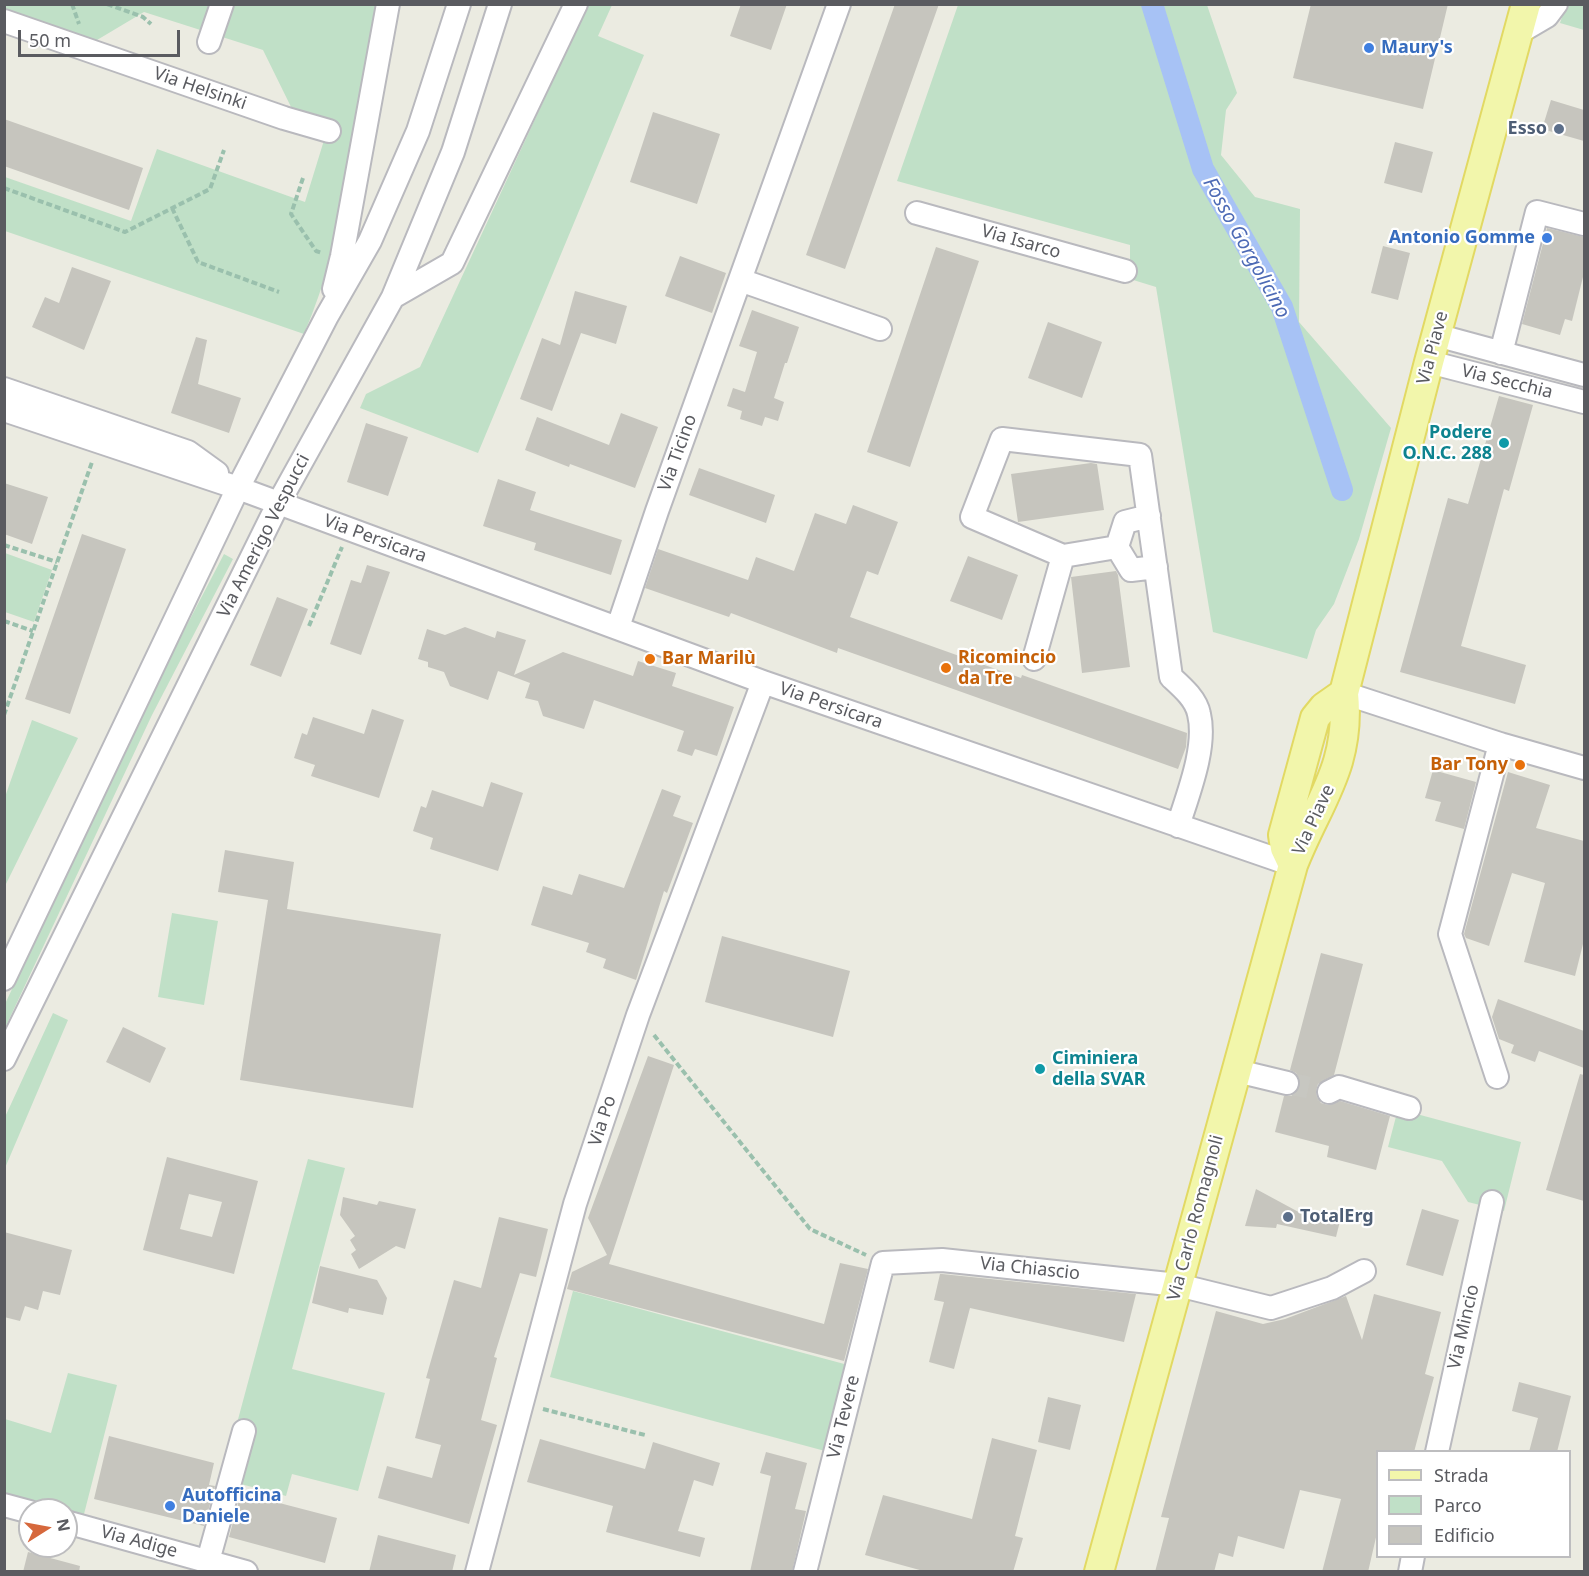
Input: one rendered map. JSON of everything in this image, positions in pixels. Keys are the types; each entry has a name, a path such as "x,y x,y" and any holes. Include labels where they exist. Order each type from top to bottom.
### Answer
{"main road":[{"name":"Via Piave","path":"1293,865 1285,848 1283,834 1315,718 1324,707 1344,693 1436,335 1526,4"},
{"name":"Via Carlo Romagnoli","path":"1099,1572 1293,865"}],"street":[{"path":"209,42 222,4"},
{"path":"327,316 342,256 388,4"},
{"path":"4,979 238,488 327,316 370,241 418,131 459,4"},
{"name":"Via Amerigo Vespucci","path":"4,1059 278,504 393,297 453,152 500,4"},
{"path":"393,297 452,263 576,4"},
{"name":"Via Ticino","path":"618,627 657,511 839,4"},
{"path":"1518,33 1547,16 1556,4"},
{"name":"Via Helsinki","path":"4,21 284,118 328,131"},
{"path":"1501,353 1537,212 1584,224"},
{"name":"Via Isarco","path":"917,213 1125,271"},
{"path":"740,280 880,328"},
{"path":"1436,335 1584,375"},
{"name":"Via Secchia","path":"1429,362 1584,402"},
{"path":"4,389 188,452 238,488"},
{"path":"4,410 238,488"},
{"path":"1117,547 1063,556 972,517 1002,439 1140,455 1171,677 1188,693 1199,713 1201,736 1193,775 1178,826"},
{"name":"Via Persicara","path":"238,488 763,682 1293,865"},
{"path":"1149,516 1125,522 1117,547 1131,570 1156,567"},
{"path":"1034,658 1063,556"},
{"name":"Via Po","path":"477,1572 575,1204 638,1015 763,682"},
{"path":"1344,693 1500,744 1584,768"},
{"path":"1497,1077 1450,934 1500,744"},
{"path":"1237,1071 1287,1083"},
{"path":"1329,1092 1339,1087 1409,1108"},
{"name":"Via Mincio","path":"1437,1450 1492,1202"},
{"name":"Via Chiascio","path":"882,1263 942,1260 1178,1285 1271,1308 1332,1288 1364,1271"},
{"name":"Via Tevere","path":"805,1572 882,1263"},
{"path":"208,1561 244,1431"},
{"name":"Via Adige","path":"78,1525 246,1572"}],"path":[{"path":"107,4 143,17 151,24"},
{"path":"4,188 125,232 210,189 224,150"},
{"path":"303,178 291,214 316,251 342,256"},
{"path":"172,208 198,262 279,292"},
{"path":"4,715 99,441"},
{"path":"309,626 349,530"},
{"path":"4,545 57,562"},
{"path":"4,621 33,632"},
{"path":"638,1015 810,1229 882,1263"},
{"path":"521,1404 645,1435"}],"green space":[{"path":"5,4 381,5 342,214 319,296 304,334 5,231 5,177 131,221 157,149 305,202 329,124 294,113 263,50 144,12 92,43 5,12"},
{"path":"588,5 612,5 598,36 644,55 478,453 360,408 366,394 420,367"},
{"path":"958,5 1207,5 1237,93 1226,110 1221,155 1255,197 1300,209 1299,322 1391,428 1359,539 1334,604 1316,630 1307,659 1213,632 1156,287 1130,279 1130,245 897,181"},
{"path":"1566,5 1584,5 1584,30 1560,23"},
{"path":"5,553 52,570 34,622 5,612"},
{"path":"224,554 233,559 152,715 5,1028 5,1004 142,711"},
{"path":"32,720 78,738 5,886 5,797"},
{"path":"172,913 218,921 204,1005 158,997"},
{"path":"53,1013 68,1020 5,1168 5,1117"},
{"path":"1398,1109 1521,1142 1504,1211 1468,1202 1442,1161 1388,1147"},
{"path":"308,1159 345,1168 292,1369 385,1393 358,1491 292,1474 286,1496 222,1479"},
{"path":"573,1291 848,1365 825,1451 550,1377"},
{"path":"68,1373 117,1385 84,1514 78,1512 78,1498 24,1498 5,1493 5,1419 51,1433"}],"building":[{"path":"741,4 787,4 771,50 730,36"},
{"path":"895,4 939,4 845,269 806,255"},
{"name":"Maury's","path":"1311,4 1448,4 1423,109 1293,78"},
{"path":"1551,100 1584,110 1584,141 1542,129"},
{"path":"653,112 720,134 697,204 630,182"},
{"path":"4,119 143,168 129,210 4,166"},
{"path":"1395,142 1433,152 1422,193 1384,183"},
{"path":"1547,228 1584,237 1584,273 1572,321 1565,319 1560,335 1522,324"},
{"path":"1383,246 1410,253 1398,300 1371,293"},
{"path":"936,247 979,261 910,467 867,452"},
{"path":"680,256 726,273 712,313 665,296"},
{"path":"72,267 111,281 84,350 32,327 45,297 59,303"},
{"path":"575,291 627,306 616,344 581,333 552,411 520,399 542,338 560,345"},
{"path":"752,310 799,327 774,398 784,402 778,421 765,417 762,426 740,419 742,411 727,406 733,388 745,392 757,352 739,346"},
{"path":"1048,322 1102,342 1082,398 1028,378"},
{"path":"196,337 207,340 198,384 241,398 229,433 171,413"},
{"path":"1499,396 1533,405 1509,491 1504,489 1461,646 1526,665 1515,704 1400,672 1448,498 1468,504"},
{"path":"621,413 658,427 635,488 525,450 537,417 609,445"},
{"path":"366,423 408,437 388,496 347,482"},
{"path":"1097,464 1104,510 1018,522 1011,474"},
{"path":"699,468 775,495 766,523 689,495"},
{"path":"498,479 536,492 530,510 622,540 611,575 534,550 536,543 483,526"},
{"path":"4,483 48,497 32,544 4,534"},
{"path":"853,505 898,522 878,575 867,571 850,617 1021,678 1022,675 1187,733 1186,747 1178,769 838,648 837,653 731,613 729,617 645,588 658,549 748,580 756,557 794,571 815,513 846,524"},
{"path":"82,534 126,549 70,714 25,699"},
{"path":"968,556 1018,575 1002,620 950,601"},
{"path":"367,565 390,572 361,655 330,644 351,580 361,583"},
{"path":"1116,571 1130,667 1082,673 1071,577"},
{"path":"277,597 308,609 281,677 250,665"},
{"path":"465,627 495,638 497,631 526,640 514,675 563,652 633,676 638,661 676,673 672,686 734,707 717,756 695,749 692,756 677,751 684,731 594,700 584,729 543,716 538,701 525,698 530,683 498,671 488,700 450,686 444,672 428,667 428,662 418,659 427,629 445,635"},
{"path":"372,709 404,720 379,798 311,776 315,765 294,758 302,733 307,735 313,717 364,734"},
{"path":"1433,770 1476,782 1464,829 1435,821 1441,802 1425,798"},
{"path":"1508,772 1550,785 1536,828 1584,841 1584,940 1575,976 1524,962 1545,883 1512,873 1489,946 1466,938 1464,934"},
{"path":"491,782 523,793 498,871 430,849 433,838 413,831 421,806 426,808 432,790 483,807"},
{"path":"662,789 681,796 673,816 693,823 667,893 664,891 636,980 603,968 606,959 586,952 589,943 531,925 543,886 572,895 579,874 624,888"},
{"path":"225,850 294,862 287,909 441,934 413,1108 240,1080 268,900 218,892"},
{"path":"722,936 850,971 833,1037 705,1002"},
{"path":"1321,953 1363,964 1334,1075 1318,1084 1317,1097 1321,1103 1328,1105 1340,1101 1390,1116 1376,1170 1327,1157 1329,1146 1275,1132 1284,1096 1291,1096 1300,1087 1300,1079 1290,1070"},
{"path":"1498,999 1584,1031 1584,1068 1539,1051 1535,1062 1511,1053 1514,1045 1499,1039 1492,1017"},
{"path":"123,1027 166,1048 150,1083 106,1062"},
{"path":"648,1056 674,1065 609,1264 824,1324 840,1263 868,1269 844,1361 567,1289 572,1272 607,1255 588,1218"},
{"path":"1580,1074 1584,1075 1584,1201 1546,1190"},
{"path":"167,1157 258,1181 234,1274 143,1250","holes":["189,1194 222,1202 212,1237 180,1229"]},
{"path":"1256,1189 1306,1216 1307,1209 1341,1217 1336,1237 1277,1224 1276,1228 1245,1226"},
{"path":"343,1197 377,1205 379,1201 416,1209 405,1249 396,1246 359,1269 351,1254 356,1250 350,1240 355,1236 340,1215"},
{"path":"1422,1209 1459,1220 1443,1276 1406,1265"},
{"path":"499,1217 548,1229 536,1277 520,1273 494,1357 497,1358 481,1420 497,1425 469,1524 378,1498 387,1466 432,1478 441,1445 415,1438 430,1379 426,1378 454,1280 481,1288"},
{"path":"4,1232 72,1250 60,1295 43,1291 38,1310 25,1306 20,1321 4,1317"},
{"path":"320,1266 377,1280 387,1298 383,1315 349,1308 348,1313 312,1303"},
{"path":"940,1274 1136,1294 1124,1342 970,1308 954,1369 929,1362 944,1302 934,1300"},
{"path":"1374,1294 1441,1312 1425,1374 1434,1377 1415,1450 1376,1450 1376,1537 1368,1572 1322,1572 1341,1499 1300,1490 1284,1549 1238,1536 1233,1557 1219,1553 1214,1572 1155,1572 1169,1518 1161,1517 1216,1311 1263,1324 1285,1319 1346,1296 1362,1340"},
{"path":"1519,1382 1571,1396 1558,1450 1530,1450 1538,1418 1512,1411"},
{"path":"1048,1397 1081,1405 1070,1450 1038,1442"},
{"path":"109,1436 214,1463 209,1485 215,1486 204,1526 94,1499"},
{"path":"992,1438 1037,1450 1015,1536 1023,1538 1013,1572 927,1572 865,1555 883,1495 972,1519"},
{"path":"540,1439 645,1469 653,1442 720,1463 713,1486 694,1480 678,1531 705,1538 700,1557 606,1532 613,1506 527,1482"},
{"path":"766,1452 807,1463 795,1509 806,1511 792,1572 750,1572 771,1476 760,1473"},
{"path":"241,1493 337,1518 325,1563 229,1537"},
{"path":"378,1535 456,1555 452,1572 369,1572"},
{"path":"26,1558 50,1558 80,1566 79,1572 23,1572"}],"waterway":[{"name":"Fosso Gorgolicino","path":"1152,4 1203,169 1282,307 1342,490"}],"tunnel":[{"path":"1287,1083 1329,1092"}],"place":[{"name":"Maury's","path":"1369,48"},
{"name":"Esso","path":"1559,129"},
{"name":"Antonio Gomme","path":"1547,238"},
{"name":"Podere O.N.C. 288","path":"1504,443"},
{"name":"Bar Marilù","path":"650,659"},
{"name":"Ricomincio da Tre","path":"946,668"},
{"name":"Bar Tony","path":"1520,765"},
{"name":"Ciminiera della SVAR","path":"1040,1069"},
{"name":"TotalErg","path":"1288,1217"},
{"name":"Autofficina Daniele","path":"170,1506"}]}
